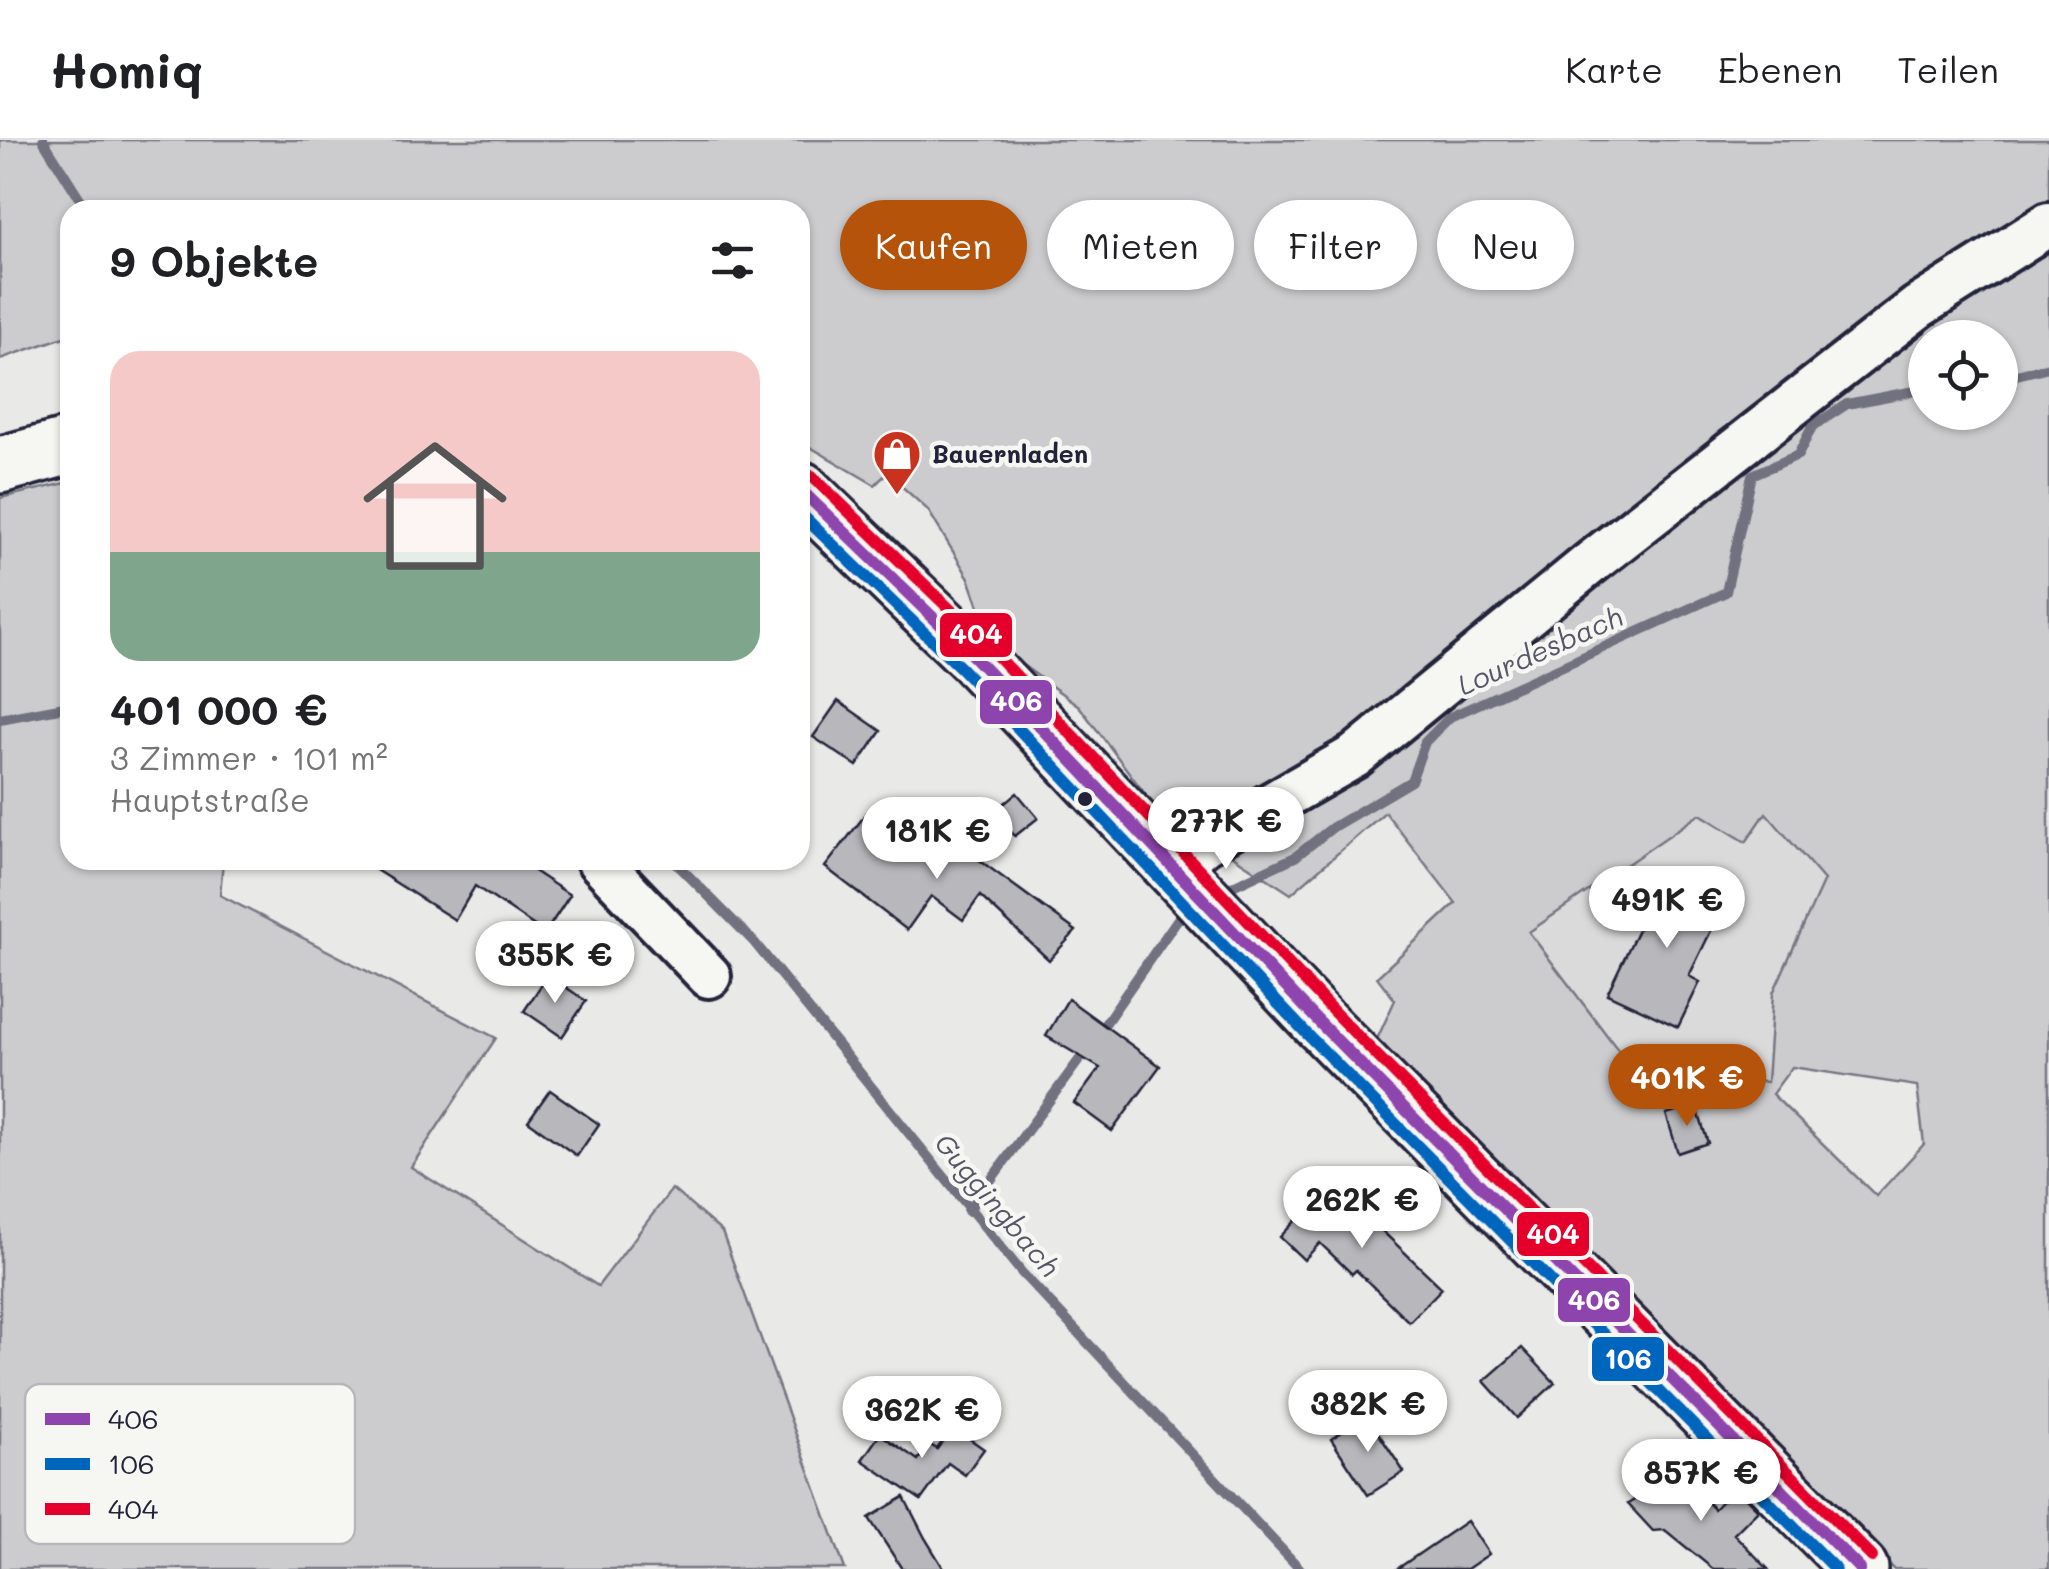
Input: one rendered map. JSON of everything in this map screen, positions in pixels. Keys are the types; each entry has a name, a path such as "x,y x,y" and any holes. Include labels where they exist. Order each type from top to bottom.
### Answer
{"main road":[{"path":"0,465 60,449"},
{"path":"810,499 974,657 1527,1235 1860,1569"}],"street":[{"path":"1184,876 1204,843 1355,756 1918,307 2049,224"},
{"path":"608,870 709,976"}],"shaded area":[{"path":"0,140 2049,140 2049,1569 1894,1569 1373,1048 1395,1000 1377,977 1456,903 1385,812 1291,894 1152,803 1079,706 992,643 969,578 928,510 887,473 875,485 810,447 810,200 60,200 60,338 0,359","holes":["1766,813 1824,880 1773,993 1767,1082 1723,1078 1652,1095 1529,932 1700,814 1746,842","1792,1067 1917,1086 1924,1144 1876,1196 1772,1094"]},
{"path":"60,484 60,870 222,870 220,895 496,1038 411,1167 598,1286 672,1189 722,1232 845,1569 0,1569 0,498"},
{"path":"1766,812 1824,880 1773,993 1767,1083 1723,1078 1652,1095 1529,932 1701,814"}],"building":[{"path":"838,701 881,731 857,766 813,737"},
{"path":"1017,793 1038,818 1015,836 994,812"},
{"path":"869,810 921,850 937,829 1076,931 1049,960 980,896 963,920 931,896 907,930 825,867"},
{"path":"376,870 532,870 570,895 545,933 475,886 455,920"},
{"path":"1665,873 1725,902 1689,976 1700,982 1678,1027 1607,994"},
{"path":"548,975 586,1001 562,1037 524,1011"},
{"path":"1068,999 1160,1066 1112,1131 1074,1103 1100,1068 1046,1036"},
{"path":"550,1090 599,1124 577,1156 528,1121"},
{"path":"1696,1105 1708,1143 1678,1153 1666,1114"},
{"path":"1332,1183 1442,1288 1409,1322 1356,1270 1352,1274 1320,1243 1304,1260 1280,1237"},
{"path":"1522,1348 1555,1383 1517,1418 1484,1381"},
{"path":"1367,1416 1404,1472 1368,1495 1331,1439"},
{"path":"953,1427 984,1449 965,1475 948,1463 921,1500 862,1460 880,1434 918,1460 929,1444 937,1449"},
{"path":"1664,1481 1676,1492 1688,1482 1714,1509 1735,1487 1758,1510 1734,1534 1768,1569 1713,1569 1665,1530 1653,1531 1628,1504"},
{"path":"904,1497 944,1569 902,1569 869,1518"},
{"path":"1467,1521 1489,1554 1467,1569 1397,1569"}],"waterway":[{"path":"43,140 81,200"},
{"name":"Lourdesbach","path":"2018,375 2049,367"},
{"name":"Lourdesbach","path":"1220,892 1295,857 1333,827 1411,781 1425,742 1450,717 1726,592 1752,475 1798,455 1812,427 1847,404 1908,392"},
{"name":"Guggingbach","path":"0,719 60,708"},
{"name":"Guggingbach","path":"683,870 754,942 1022,1273 1300,1569"},
{"name":"Lourdesbach","path":"1098,1034 1177,920 1193,909"},
{"name":"Lourdesbach","path":"968,1211 1088,1048"}],"transit line":[{"name":"404","path":"812,476 987,645 1333,1011 1872,1557"},
{"name":"406","path":"810,499 974,657 1320,1023 1860,1569"},
{"name":"106","path":"810,523 962,669 1308,1035 1835,1569"}],"place":[{"name":"Bauernladen","path":"897,496"}]}
